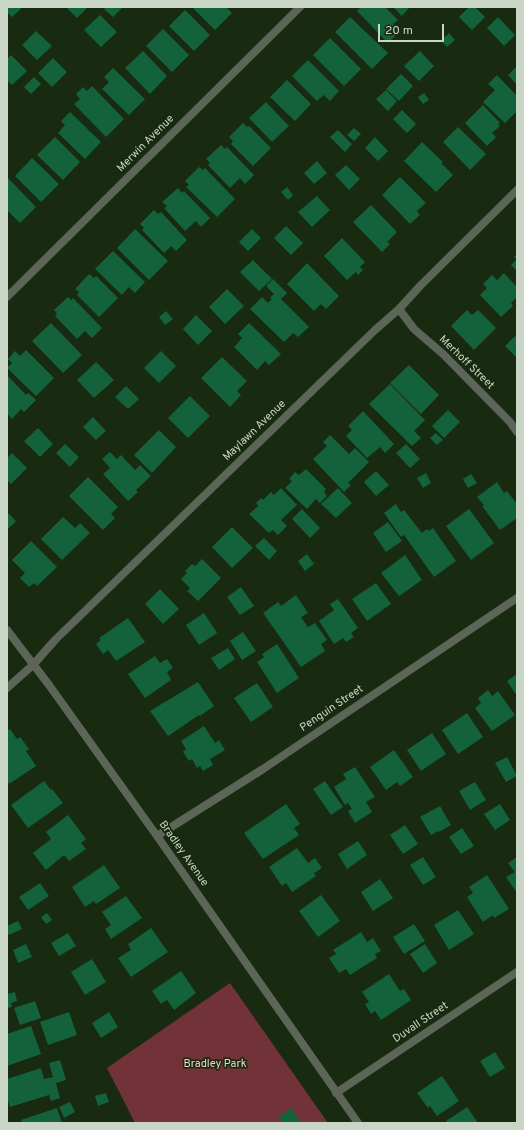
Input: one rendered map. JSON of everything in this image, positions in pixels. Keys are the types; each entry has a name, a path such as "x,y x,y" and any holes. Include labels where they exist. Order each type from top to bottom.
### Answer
{"street":[{"name":"Merwin Avenue","path":"7,297 300,7"},
{"name":"Maylawn Avenue","path":"7,688 33,665 55,640 375,330 399,309 420,286 517,190"},
{"name":"Merhoff Street","path":"399,309 414,328 443,354 510,422 517,432"},
{"name":"Penguin Street","path":"157,836 263,769 517,598"},
{"name":"Bradley Avenue","path":"7,630 49,685 157,836 358,1123"},
{"name":"Duvall Street","path":"336,1093 517,972"}],"green space":[{"name":"Bradley Park","path":"230,983 328,1123 135,1123 107,1068"}],"building":[{"path":"7,7 19,7 21,9 12,17 7,12"},
{"path":"66,7 88,7 77,18"},
{"path":"106,7 123,7 113,17 104,9"},
{"path":"192,7 226,7 232,13 215,30"},
{"path":"361,7 385,7 398,20 393,24 400,31 388,43 357,11"},
{"path":"393,7 410,7 402,16"},
{"path":"469,7 475,7 485,17 472,30 459,17"},
{"path":"185,10 210,35 194,51 169,26"},
{"path":"100,15 117,32 101,47 84,30"},
{"path":"350,17 388,53 372,69 335,32"},
{"path":"498,17 515,35 504,46 487,28"},
{"path":"163,29 189,55 172,72 146,46"},
{"path":"36,31 52,46 37,60 22,45"},
{"path":"449,33 455,40 447,47 441,40"},
{"path":"330,38 361,69 344,86 313,55"},
{"path":"143,51 167,76 150,94 125,68"},
{"path":"420,51 434,66 419,81 404,66"},
{"path":"11,55 27,71 12,85 7,80 7,59"},
{"path":"53,58 67,72 52,87 38,73"},
{"path":"308,60 339,91 330,101 324,95 317,101 292,76"},
{"path":"517,66 517,85 508,75"},
{"path":"113,68 145,99 129,115 102,89 109,82 104,77"},
{"path":"401,74 413,86 399,101 386,89"},
{"path":"497,75 517,96 517,111 505,123 483,102 495,90 488,84"},
{"path":"34,77 41,84 31,94 24,87"},
{"path":"287,80 311,104 295,121 270,97"},
{"path":"92,86 124,119 106,137 74,104 80,99 76,94 83,87 87,91"},
{"path":"386,90 397,101 388,111 376,99"},
{"path":"424,93 429,100 423,104 418,97"},
{"path":"266,102 289,126 272,142 249,118"},
{"path":"483,105 500,123 498,124 500,126 492,133 496,137 487,146 465,123"},
{"path":"402,110 416,124 407,133 393,119"},
{"path":"70,112 101,142 85,159 58,133 65,125 61,121"},
{"path":"243,123 247,127 249,126 271,148 253,166 231,144 233,141 229,137"},
{"path":"458,127 486,154 470,170 443,142"},
{"path":"354,128 361,134 354,141 347,135"},
{"path":"338,130 352,144 345,152 330,137"},
{"path":"55,137 80,162 63,180 37,155"},
{"path":"375,137 388,151 378,161 365,148"},
{"path":"422,142 443,162 441,163 453,175 436,192 404,161"},
{"path":"221,145 225,149 227,147 254,175 245,184 240,178 230,188 208,165 210,163 206,159"},
{"path":"32,158 59,184 41,202 15,176"},
{"path":"317,161 327,173 314,184 304,173"},
{"path":"346,165 360,179 349,190 335,175"},
{"path":"199,167 203,170 205,168 235,199 217,217 186,187 189,185 185,181"},
{"path":"7,177 36,207 20,223 7,210"},
{"path":"400,177 426,203 417,211 420,215 410,224 382,195"},
{"path":"287,187 293,195 288,200 281,192"},
{"path":"178,188 182,193 184,191 210,218 201,227 196,221 185,231 164,208 167,206 162,202"},
{"path":"317,196 330,210 312,227 298,212"},
{"path":"371,205 397,232 387,242 390,244 382,252 353,222"},
{"path":"154,210 158,214 161,212 187,240 176,251 171,246 164,253 142,230 144,228 140,224"},
{"path":"286,226 303,243 291,255 274,238"},
{"path":"135,229 168,261 149,280 117,248"},
{"path":"252,229 261,238 248,251 239,242"},
{"path":"342,238 365,262 360,267 363,270 358,275 356,272 347,280 324,256"},
{"path":"113,251 145,282 135,293 129,287 122,295 95,269"},
{"path":"517,259 517,271 511,265"},
{"path":"253,260 272,279 259,291 240,272"},
{"path":"307,263 339,296 326,309 321,304 314,311 287,284"},
{"path":"504,273 517,287 517,297 511,303 513,306 501,317 480,295 487,288 483,284 492,275 497,280"},
{"path":"89,274 94,278 96,276 118,298 99,317 77,295 79,292 75,289"},
{"path":"273,279 287,293 281,299 309,327 298,337 293,333 284,342 250,309 262,297 268,303 272,299 270,298 274,294 266,286"},
{"path":"227,289 244,306 225,324 209,307"},
{"path":"68,297 71,300 73,298 102,328 92,338 85,331 77,339 55,316 57,314 54,310"},
{"path":"467,310 472,315 478,310 496,328 474,350 451,326"},
{"path":"166,311 173,319 165,325 159,317"},
{"path":"196,315 212,331 198,345 183,329"},
{"path":"51,323 82,355 63,373 32,341"},
{"path":"249,323 281,354 269,365 265,361 257,370 234,347 242,338 238,334"},
{"path":"515,336 517,338 517,358 505,346"},
{"path":"26,350 54,378 36,396 7,368 12,363 8,359 15,351 20,356"},
{"path":"161,351 176,366 159,383 144,368"},
{"path":"222,357 247,381 237,391 241,395 230,407 201,378"},
{"path":"96,362 114,380 94,398 77,380"},
{"path":"409,365 439,395 421,414 390,383"},
{"path":"7,375 26,395 28,393 36,400 24,412 21,409 12,419 7,413"},
{"path":"390,384 425,420 414,431 421,438 412,446 369,404"},
{"path":"126,386 139,399 128,409 115,397"},
{"path":"190,396 210,416 188,438 168,418"},
{"path":"448,410 460,422 444,438 432,426"},
{"path":"363,411 394,444 385,453 380,447 367,458 346,436 352,430 348,426"},
{"path":"93,417 106,431 96,440 83,427"},
{"path":"38,428 53,444 40,457 24,441"},
{"path":"159,430 176,447 152,473 134,455"},
{"path":"436,433 443,440 437,445 430,438"},
{"path":"330,435 349,454 355,448 369,462 348,483 351,485 344,492 313,459 327,446 323,442"},
{"path":"65,444 79,457 70,467 56,453"},
{"path":"406,444 420,459 410,468 396,453"},
{"path":"110,452 117,459 121,455 135,470 140,465 151,476 136,490 138,492 128,501 103,474 110,468 102,459"},
{"path":"12,453 27,468 11,484 7,480 7,458"},
{"path":"306,469 326,489 324,492 327,496 320,503 316,499 307,509 285,488 292,481 289,479 295,472 299,475"},
{"path":"376,471 389,485 376,496 364,482"},
{"path":"426,473 431,483 423,488 417,478"},
{"path":"471,474 477,483 468,488 463,479"},
{"path":"88,477 118,507 111,514 115,518 103,530 69,496"},
{"path":"497,482 504,493 507,491 517,504 517,518 500,530 477,497"},
{"path":"281,488 297,505 281,520 287,526 278,535 273,530 269,533 249,514 258,506 256,503 261,498 263,500 271,492 274,495"},
{"path":"338,488 352,503 336,518 321,504"},
{"path":"396,504 401,512 404,510 422,533 427,529 429,531 433,528 456,561 434,577 404,535 401,537 384,513"},
{"path":"302,509 320,528 310,538 292,519"},
{"path":"469,509 494,543 471,560 446,526"},
{"path":"7,512 16,521 7,530"},
{"path":"63,517 75,528 80,523 90,533 62,560 41,539"},
{"path":"388,522 402,541 386,552 373,533"},
{"path":"232,527 253,548 232,568 212,547"},
{"path":"264,538 277,551 269,560 255,546"},
{"path":"31,541 57,567 37,586 34,583 29,587 20,578 25,573 12,560"},
{"path":"307,554 314,564 305,571 298,561"},
{"path":"405,555 422,580 399,596 381,573"},
{"path":"202,559 221,578 198,601 187,591 190,588 181,579 187,573 185,571 192,564 195,566"},
{"path":"376,583 391,604 367,621 352,599"},
{"path":"241,587 254,606 240,615 227,597"},
{"path":"160,589 179,609 163,624 145,604"},
{"path":"296,595 308,613 301,617 308,627 315,623 327,640 321,644 325,651 301,667 263,613 278,602 281,606"},
{"path":"338,599 358,628 351,633 354,637 346,642 343,638 334,644 319,621 334,610 330,604"},
{"path":"204,613 217,633 199,645 186,625"},
{"path":"128,618 145,642 116,661 108,650 103,654 96,644 101,640 99,638"},
{"path":"243,632 256,651 242,660 230,641"},
{"path":"277,644 299,678 277,693 257,662 264,657 262,654"},
{"path":"228,648 235,659 219,670 211,658"},
{"path":"155,656 160,663 167,659 173,668 167,672 171,680 145,698 128,674"},
{"path":"517,674 517,696 507,681"},
{"path":"198,682 214,706 168,736 150,711"},
{"path":"257,683 273,707 251,722 234,698"},
{"path":"488,690 492,696 498,691 515,715 492,731 475,708 481,703 478,698"},
{"path":"467,713 483,737 458,754 442,730"},
{"path":"204,726 215,743 219,740 225,750 210,759 213,765 203,771 200,766 197,768 192,759 189,761 183,752 186,749 181,741"},
{"path":"10,729 17,739 20,737 29,749 26,751 36,766 9,784 7,780 7,731"},
{"path":"432,733 446,754 421,771 407,750"},
{"path":"394,750 413,777 400,786 397,782 386,790 370,767"},
{"path":"507,757 517,776 506,782 495,763"},
{"path":"355,767 375,797 366,802 372,812 355,823 348,811 352,809 348,803 345,805 334,787 346,779 343,774"},
{"path":"44,781 63,803 28,828 11,805"},
{"path":"325,781 343,807 331,815 313,789"},
{"path":"475,782 486,800 470,810 459,791"},
{"path":"286,804 300,824 294,828 299,835 263,859 244,833"},
{"path":"500,804 510,820 495,830 484,814"},
{"path":"440,806 451,825 431,835 420,817"},
{"path":"68,815 86,839 81,843 86,849 69,861 64,855 46,870 33,853 51,839 46,832"},
{"path":"405,825 418,844 403,854 390,835"},
{"path":"462,828 474,846 461,854 449,837"},
{"path":"358,841 367,855 347,869 338,854"},
{"path":"297,848 308,863 315,858 322,868 314,873 316,876 292,892 286,883 282,886 269,867"},
{"path":"423,857 436,877 423,885 410,865"},
{"path":"517,857 517,893 506,877 515,872 508,863"},
{"path":"104,865 120,888 96,904 94,901 85,907 72,887"},
{"path":"487,875 509,909 494,918 493,915 483,922 467,897 473,893 469,887"},
{"path":"380,879 393,898 373,911 361,892"},
{"path":"40,883 49,896 28,910 19,897"},
{"path":"321,895 340,921 318,937 299,911"},
{"path":"126,896 142,918 111,939 105,929 111,925 102,912"},
{"path":"458,910 474,934 449,950 434,925"},
{"path":"47,913 52,920 46,924 41,917"},
{"path":"18,921 22,929 9,935 7,926"},
{"path":"414,924 425,941 404,954 393,937"},
{"path":"151,928 168,952 131,977 118,958 131,950 128,944"},
{"path":"361,932 367,942 373,938 381,951 375,954 377,958 350,975 346,969 339,973 329,958 336,954 333,950"},
{"path":"68,933 76,946 59,956 51,943"},
{"path":"26,944 32,957 18,963 13,950"},
{"path":"425,944 437,963 423,973 410,954"},
{"path":"92,959 106,982 85,995 71,972"},
{"path":"181,971 196,993 174,1010 167,1000 161,1004 152,991"},
{"path":"389,974 400,991 404,989 411,1000 381,1020 375,1011 371,1014 365,1004 369,1002 362,992"},
{"path":"15,992 17,1001 11,1003 12,1007 7,1008 7,994"},
{"path":"35,1001 41,1018 20,1025 14,1008"},
{"path":"69,1012 77,1035 48,1045 40,1022"},
{"path":"109,1012 118,1027 101,1038 92,1023"},
{"path":"31,1026 41,1054 7,1066 7,1034"},
{"path":"495,1052 505,1068 490,1077 480,1061"},
{"path":"60,1060 66,1080 56,1083 60,1098 51,1101 49,1095 10,1107 7,1098 7,1079 41,1068 44,1079 53,1077 49,1063"},
{"path":"442,1076 459,1101 437,1116 430,1106 428,1108 417,1093"},
{"path":"106,1093 109,1102 98,1106 95,1096"},
{"path":"70,1102 75,1112 64,1118 59,1107"},
{"path":"467,1107 478,1123 447,1123 446,1121"},
{"path":"57,1108 62,1123 22,1123 21,1120"},
{"path":"291,1108 301,1123 283,1123 279,1117"}]}
